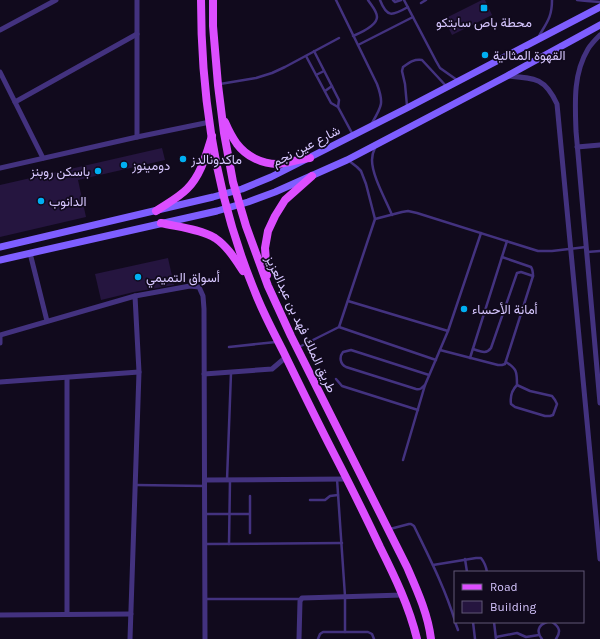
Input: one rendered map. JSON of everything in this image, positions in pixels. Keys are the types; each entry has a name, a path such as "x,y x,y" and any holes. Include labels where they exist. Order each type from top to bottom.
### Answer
{"main road":[{"name":"طريق الملك فهد بن عبدالعزيز","path":"201,0 204,74 210,122 224,194 233,230 255,293 403,595 417,639"},
{"name":"طريق الملك فهد بن عبدالعزيز","path":"213,0 213,26 222,116 236,191 246,226 268,286 297,348 407,567 419,595 431,639"},
{"name":"شارع عين نجم","path":"0,247 236,191 271,177 448,87 600,7"},
{"path":"0,260 240,205 275,192 347,160 507,76 600,25"},
{"path":"222,116 230,134 237,144 246,153 256,159 277,164 310,158"},
{"path":"156,211 186,190 196,178 203,165 212,136"},
{"path":"268,286 265,248 268,231 285,200 312,176"},
{"path":"161,223 186,228 214,238 235,258 251,283"}],"street":[{"path":"0,30 56,0"},
{"path":"137,0 137,137"},
{"path":"14,102 137,34"},
{"path":"600,35 588,47 582,61 575,94 576,131 600,403"},
{"path":"0,72 43,158"},
{"path":"507,76 535,79 545,85 552,93 557,104 600,559"},
{"path":"0,168 210,122"},
{"path":"578,147 600,145"},
{"path":"30,253 47,322"},
{"path":"0,343 0,335 135,296 190,286 199,287 204,302 205,639"},
{"path":"130,639 139,372 135,296"},
{"path":"204,374 272,369 286,357"},
{"path":"0,382 139,372"},
{"path":"67,378 67,614"},
{"path":"204,483 228,480 347,479"},
{"path":"299,639 300,601 302,598 403,595"},
{"path":"0,615 131,614"}],"lane":[{"path":"336,0 381,94 382,102 380,110 370,127"},
{"path":"353,36 370,26 377,18 376,13 368,0"},
{"path":"380,0 386,12 390,14 400,12 408,7"},
{"path":"393,0 395,2 401,0"},
{"path":"404,0 440,68 458,81"},
{"path":"421,3 426,0"},
{"path":"537,40 552,11 552,0"},
{"path":"577,0 600,2"},
{"path":"358,45 413,16"},
{"path":"218,85 256,78 272,73 339,38"},
{"path":"314,52 339,100 338,107"},
{"path":"306,56 331,103 338,107 353,136"},
{"path":"407,108 406,89 402,71 403,66 416,60 422,60 448,87"},
{"path":"316,75 324,71"},
{"path":"325,91 332,86"},
{"path":"376,144 372,156 373,167 392,215"},
{"path":"297,348 339,327 375,219 361,171 347,160"},
{"path":"375,219 408,211 538,251 571,249 600,251"},
{"path":"403,460 425,385 448,332 481,233"},
{"path":"470,358 507,241"},
{"path":"440,350 502,366 505,364 533,276 531,267 502,257"},
{"path":"473,349 485,352 489,351 491,348 517,273 521,272 533,276"},
{"path":"348,301 448,332"},
{"path":"339,327 436,360"},
{"path":"229,348 278,341"},
{"path":"425,385 418,390 346,367 341,362 342,353 350,350 429,375"},
{"path":"506,362 514,367 517,374 517,385 513,390 510,400 511,404 515,407 545,416 553,415 557,404 552,396 530,391 517,385"},
{"path":"229,544 230,514 228,480 231,372"},
{"path":"336,379 342,386 418,410"},
{"path":"337,479 345,596 345,632"},
{"path":"135,485 204,483"},
{"path":"310,500 325,500 330,496 338,495"},
{"path":"250,496 250,533"},
{"path":"205,514 249,514"},
{"path":"388,530 409,524 414,526 433,565 454,619"},
{"path":"205,544 342,543"},
{"path":"433,565 465,559 481,558 487,571"},
{"path":"465,559 467,571"},
{"path":"205,599 301,599"},
{"path":"455,623 458,630"},
{"path":"473,623 476,639"},
{"path":"494,623 496,638 518,634 532,637 538,635"},
{"path":"538,635 541,625 545,623"},
{"path":"554,623 560,631 556,639"},
{"path":"318,639 320,634 323,632 368,632 372,634 374,639"},
{"path":"518,634 519,639"},
{"path":"538,635 542,639"}],"building":[{"path":"482,0 485,0 492,15 452,35 444,19"},
{"name":"الدانوب","path":"162,148 165,160 78,180 86,217 0,237 0,185"},
{"path":"168,258 174,285 101,300 95,274"}],"place":[{"name":"محطة باص سابتكو","path":"484,8"},
{"name":"القهوة المثالية","path":"485,55"},
{"name":"ماكدونالدز","path":"183,159"},
{"name":"دومينوز","path":"124,165"},
{"name":"باسكن روبنز","path":"98,171"},
{"name":"الدانوب","path":"41,201"},
{"name":"أسواق التميمي","path":"138,277"},
{"name":"أمانة الأحساء","path":"464,309"}]}
